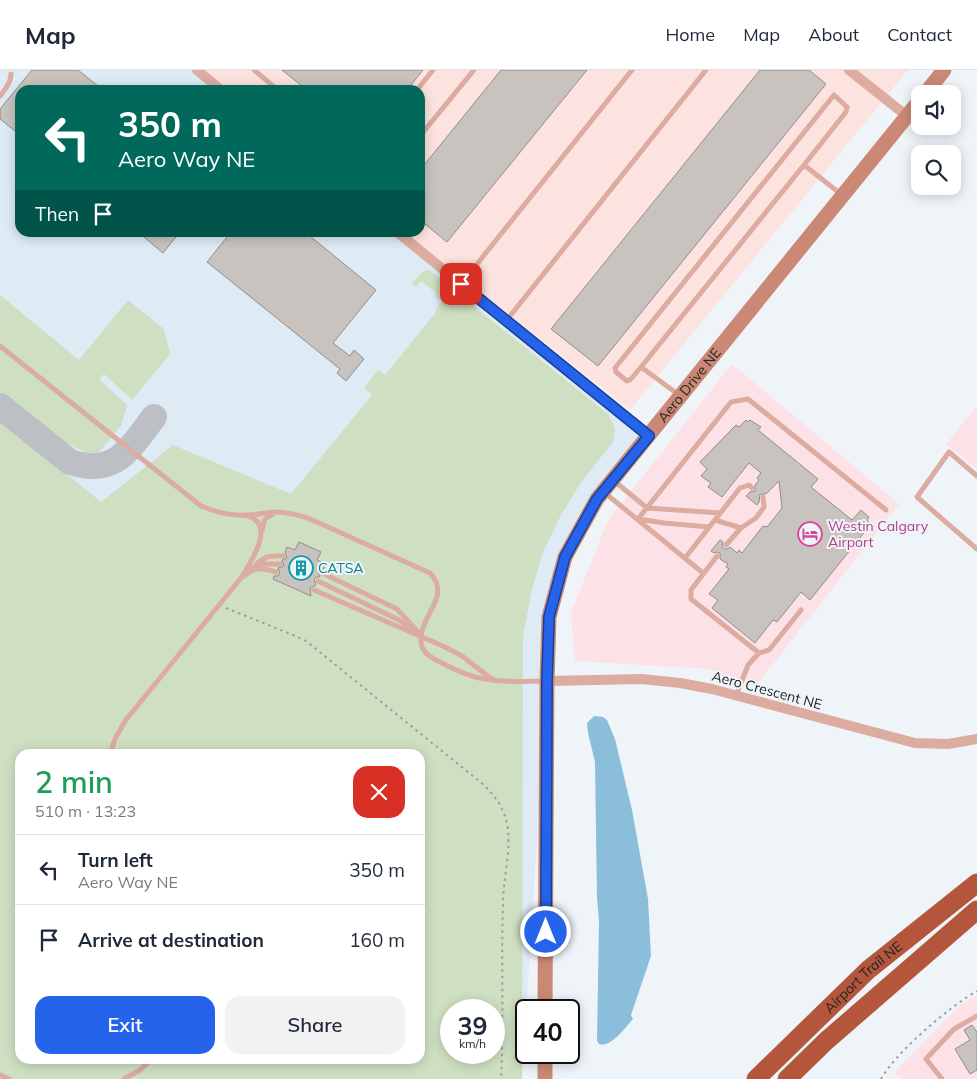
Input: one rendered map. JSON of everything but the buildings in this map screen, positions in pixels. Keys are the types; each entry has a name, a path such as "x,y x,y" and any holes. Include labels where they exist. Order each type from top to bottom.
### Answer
{"highway":[{"path":"868,970 977,872"},
{"name":"Airport Trail NE","path":"756,1079 868,970 977,883"},
{"name":"Airport Trail NE","path":"787,1079 826,1041 977,910"},
{"path":"826,1041 977,922"}],"street":[{"path":"196,70 215,85"},
{"path":"849,70 907,116"},
{"path":"932,85 944,70"},
{"name":"Aero Drive NE","path":"546,999 547,681 549,617 565,557 597,499 911,111"},
{"path":"404,237 649,436"},
{"name":"Aero Crescent NE","path":"547,681 652,680 680,683 915,743 948,744 977,739"},
{"path":"545,1064 545,1079"}],"lane":[{"path":"254,70 272,85"},
{"path":"420,85 433,70"},
{"path":"425,130 474,70"},
{"path":"461,284 632,70"},
{"path":"506,320 706,70"},
{"path":"0,96 8,86 11,74"},
{"path":"834,95 847,107 846,112 804,165 642,367 627,381 616,372 615,368 834,95"},
{"path":"804,165 843,196"},
{"path":"0,346 201,506 214,512 253,518 258,524 261,533"},
{"path":"642,367 680,396"},
{"path":"638,519 731,402 748,399 886,510"},
{"path":"977,476 949,452 917,497 977,549"},
{"path":"685,558 740,488 748,485 752,488"},
{"path":"608,486 647,508 720,513"},
{"path":"608,486 638,519 703,573"},
{"path":"726,545 741,528 756,518 764,507 763,497"},
{"path":"245,516 277,512 308,518 430,573 436,580 438,588 436,600 420,635"},
{"path":"112,749 125,721 241,578 259,544 268,515 277,512"},
{"path":"638,519 709,527"},
{"path":"715,520 741,528"},
{"path":"253,569 261,559 271,555 283,556"},
{"path":"717,556 691,590 691,599 759,653"},
{"path":"241,578 264,564 280,564"},
{"path":"253,569 262,568 276,572"},
{"path":"322,573 397,609 420,635 424,653 430,658 483,679 547,681"},
{"path":"318,581 400,620 420,635"},
{"path":"314,590 420,635 462,656 489,677 499,681"},
{"path":"736,696 748,665 759,653 769,650 801,610"},
{"path":"942,1079 926,1058 954,1029 977,1016"},
{"path":"124,1079 147,1064"},
{"path":"0,1075 9,1079"}],"path":[{"path":"219,606 306,641 484,785 496,798 503,810 508,836 503,901 501,1079"},
{"path":"882,1079 889,1066 904,1050 958,1003 977,991"}],"shaded area":[{"path":"0,70 908,70 630,410 442,261 429,270 160,237 425,237 425,85 15,85"},
{"path":"0,70 196,70 215,85 15,85 15,237 403,237 649,436 565,557 547,681 527,999 515,999 515,1064 523,1064 522,1079 0,1079"},
{"path":"732,364 899,504 756,686 709,669 575,661 571,613 608,520"},
{"path":"977,406 977,469 946,444"},
{"path":"977,995 977,1079 902,1079 894,1073 960,1005"}],"green space":[{"path":"429,270 608,414 615,428 613,442 582,481 561,515 543,552 531,593 523,637 522,999 515,999 515,1064 522,1064 522,1079 0,1079 0,420 101,502 173,445 291,494 372,395 364,388 378,370 385,375 436,312 435,310 442,301 435,296 436,293 421,281 416,287 412,284 423,271"},
{"path":"0,295 79,360 128,300 164,329 170,354 132,400 104,374 99,379 127,405 121,426 99,452 87,453 59,439 0,392"}],"water":[{"path":"594,716 603,717 607,720 615,739 632,810 648,899 651,956 631,1015 633,1019 613,1040 604,1044 599,1044 597,1041 599,921 595,762 587,723"}],"taxiway":[{"path":"0,406 70,462 86,466 99,466 110,463 120,457 137,440 154,417"}],"place":[{"name":"Westin Calgary Airport","path":"810,534"},
{"name":"CATSA","path":"301,568"}],"route":[{"path":"461,284 649,436 597,499 565,557 549,617 546,932"}]}
